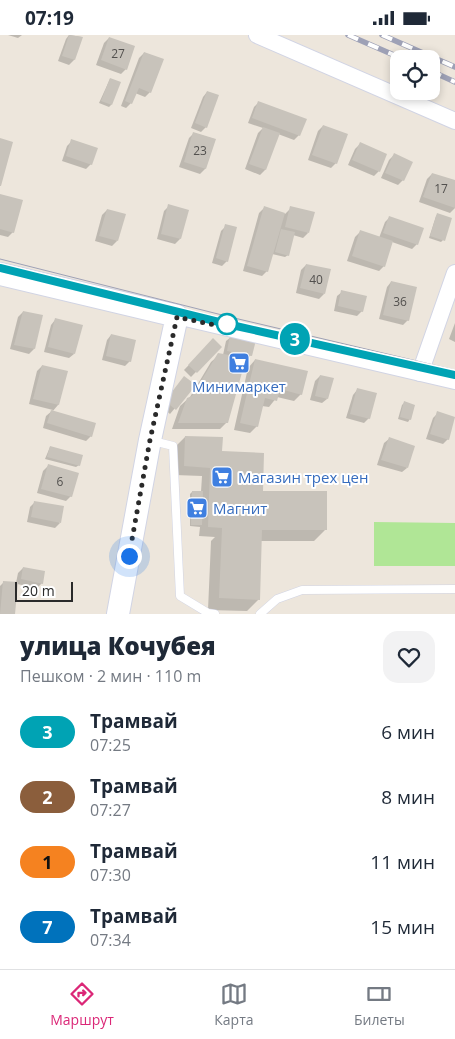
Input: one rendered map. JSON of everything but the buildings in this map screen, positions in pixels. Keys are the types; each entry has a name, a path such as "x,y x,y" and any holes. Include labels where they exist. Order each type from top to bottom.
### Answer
{"street":[{"path":"258,35 455,121"},
{"path":"420,373 455,273"},
{"path":"0,274 455,381"},
{"path":"118,614 150,440 177,317"}],"lane":[{"path":"150,440 173,446 180,596 208,613 215,614"},
{"path":"260,614 277,599 302,590 455,589"}],"green space":[{"path":"374,522 455,523 455,566 374,566"}],"tram line":[{"path":"0,259 230,317 455,370"},
{"path":"0,268 265,333"},
{"name":"3","path":"0,268 227,324 455,375"}],"railway":[{"path":"348,35 390,53"},
{"path":"382,35 455,67"},
{"path":"440,75 455,82"}],"place":[{"name":"Минимаркет","path":"239,363"},
{"name":"Магазин трех цен","path":"222,477"},
{"name":"Магнит","path":"197,508"}],"route":[{"path":"129,556 150,440 177,317 234,329 227,324"}]}
